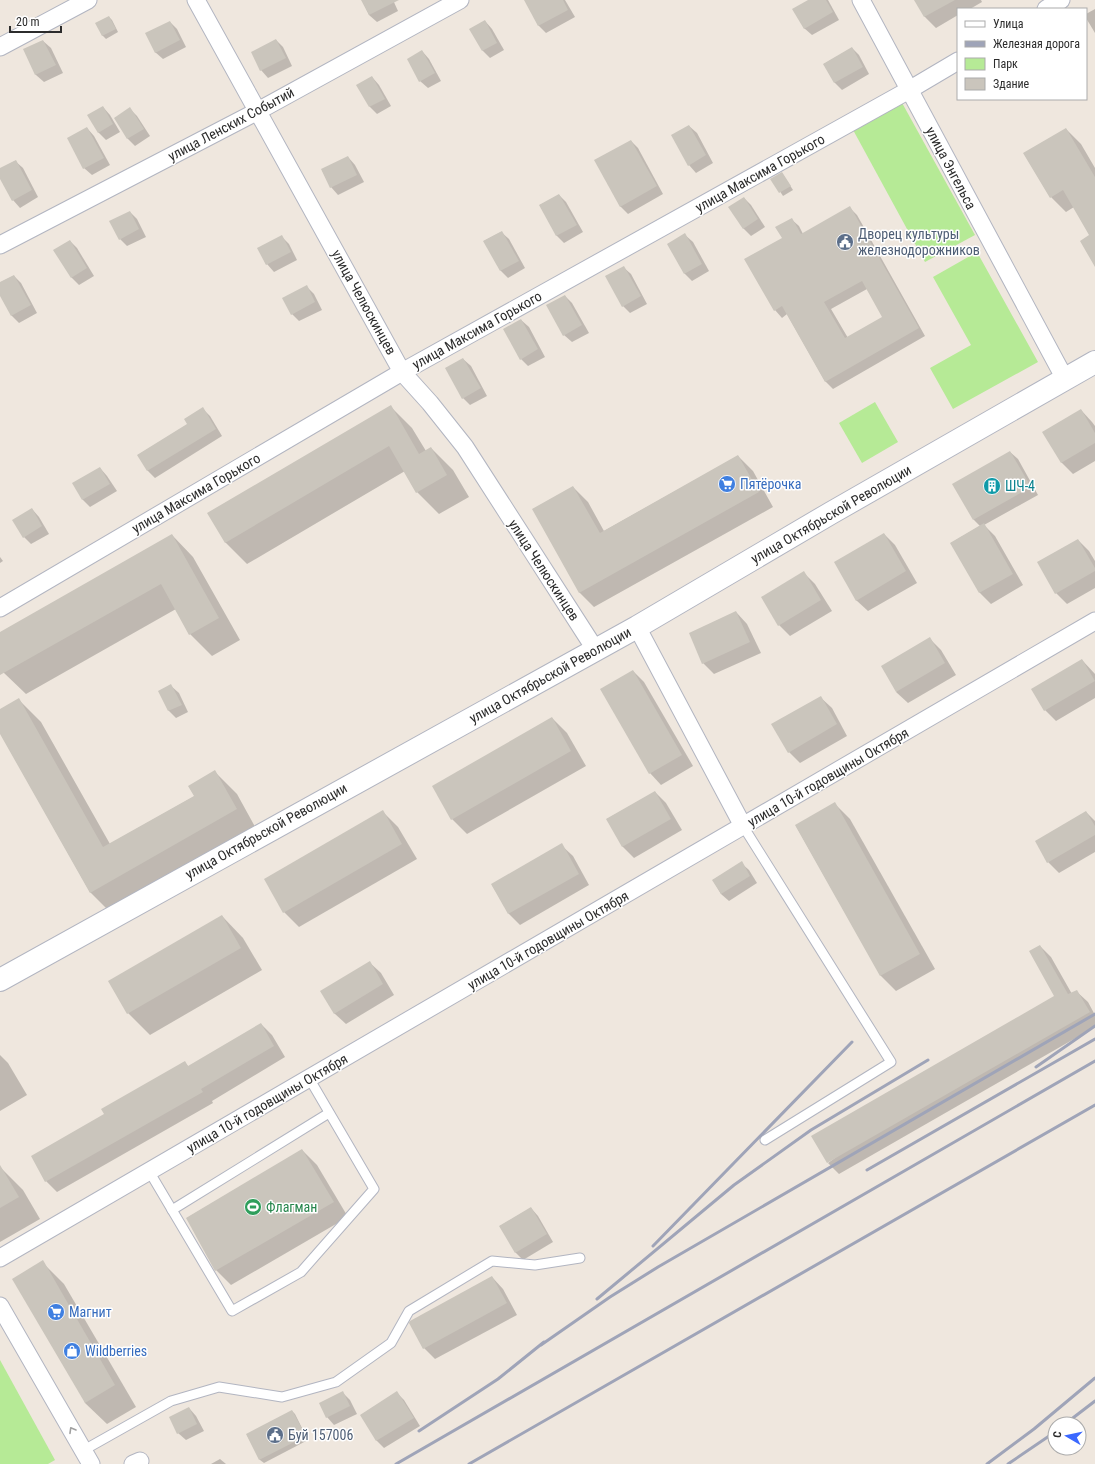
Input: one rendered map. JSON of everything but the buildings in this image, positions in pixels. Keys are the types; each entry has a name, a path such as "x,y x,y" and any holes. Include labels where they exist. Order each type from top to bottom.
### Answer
{"street":[{"path":"0,47 88,0"},
{"name":"улица Челюскинцев","path":"196,0 402,372 430,403 465,447 595,649"},
{"name":"улица Ленских Событий","path":"0,245 258,110 460,0"},
{"name":"улица Энгельса","path":"861,0 1065,379"},
{"path":"1048,8 1061,0"},
{"name":"улица Максима Горького","path":"0,608 402,372 909,90 957,62"},
{"name":"улица Октябрьской Революции","path":"2,972 638,627 831,513 1095,362"},
{"name":"улица 10-й годовщины Октября","path":"0,1258 1095,622"},
{"path":"638,627 743,826"},
{"path":"0,1306 87,1457"}],"lane":[{"path":"743,826 891,1062 765,1140"},
{"path":"149,1171 232,1311 301,1272 374,1189 309,1078"},
{"path":"172,1210 329,1113"},
{"path":"87,1457 171,1401 219,1386 282,1398 336,1382 391,1343 409,1311 492,1261 536,1265 580,1258"}],"green space":[{"path":"901,101 975,235 925,262 852,128"},
{"path":"977,252 1038,362 953,409 930,368 971,345 933,277"},
{"path":"875,402 898,442 862,463 839,423"},
{"path":"0,1360 55,1460 48,1464 0,1464"}],"railway":[{"path":"541,1345 610,1297 658,1267 1095,1014"},
{"path":"1036,1067 1095,1026"},
{"path":"867,1170 1095,1039"},
{"path":"653,1246 852,1042"},
{"path":"597,1299 734,1185 811,1130 928,1060"},
{"path":"396,1464 1095,1061"},
{"path":"469,1464 1095,1105"},
{"path":"419,1431 498,1379 544,1342"},
{"path":"987,1464 1034,1429 1095,1378"},
{"path":"1075,1416 1095,1401"},
{"path":"1008,1464 1047,1437"}],"place":[{"name":"Дворец культуры железнодорожников","path":"845,242"},
{"name":"Пятёрочка","path":"727,484"},
{"name":"ШЧ-4","path":"992,486"},
{"name":"Флагман","path":"253,1207"},
{"name":"Магнит","path":"56,1312"},
{"name":"Wildberries","path":"72,1351"},
{"name":"Буй 157006","path":"275,1435"}]}
